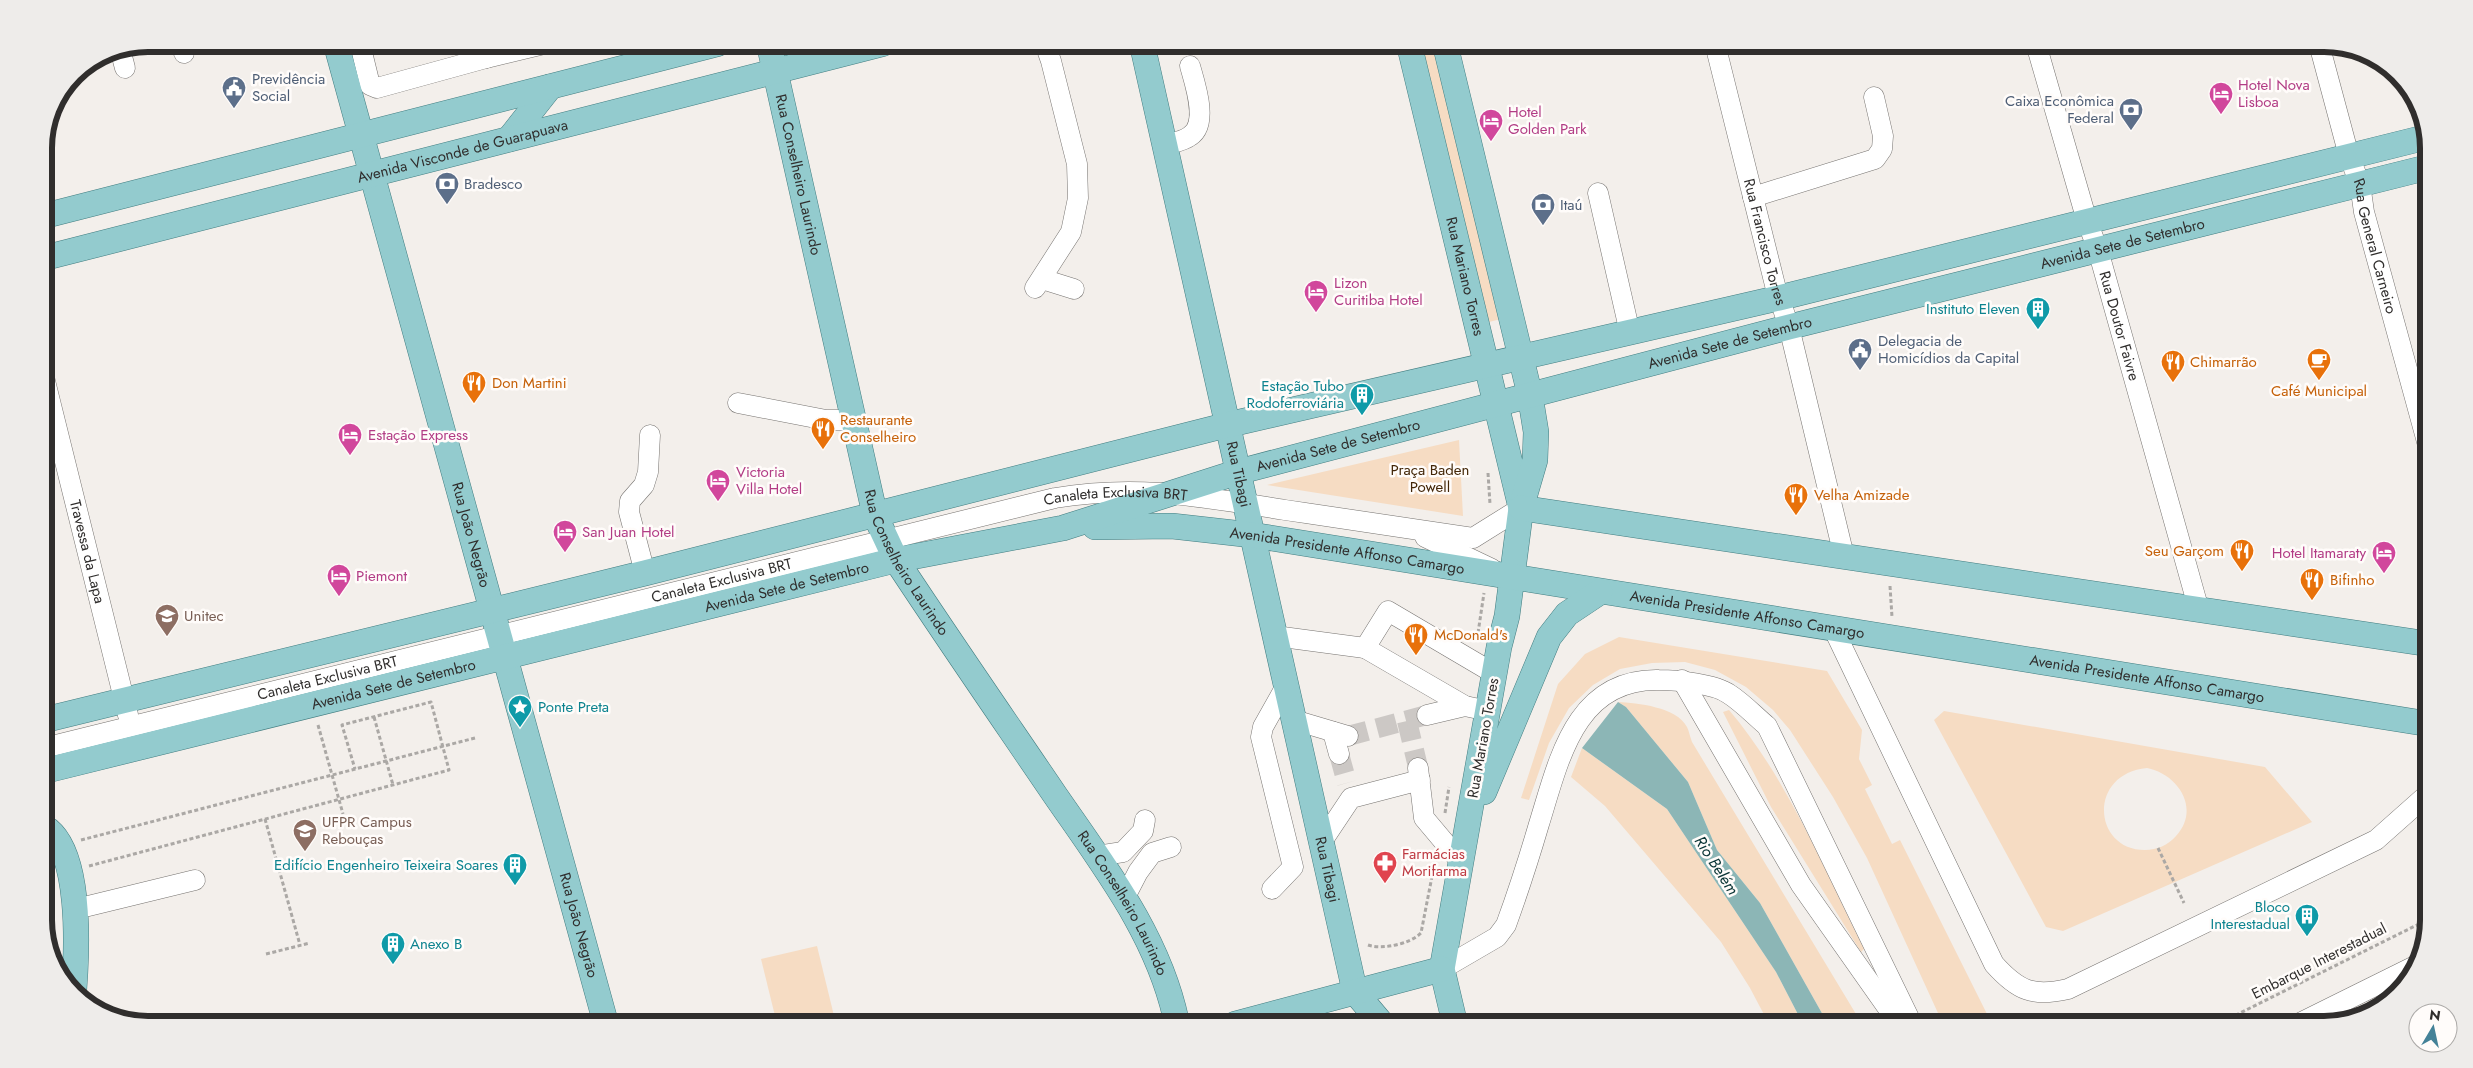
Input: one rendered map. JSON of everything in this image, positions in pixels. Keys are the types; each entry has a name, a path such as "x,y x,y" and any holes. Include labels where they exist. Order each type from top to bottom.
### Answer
{"main road":[{"name":"Rua Mariano Torres","path":"1411,52 1479,367 1497,404 1521,508"},
{"name":"Rua Mariano Torres","path":"1442,969 1463,852 1477,708 1495,674 1512,578 1521,508 1535,460 1536,432 1530,395 1447,52"},
{"name":"Rua João Negrão","path":"338,53 604,1016"},
{"path":"53,214 683,53"},
{"name":"Rua Conselheiro Laurindo","path":"771,53 875,515 891,550 1124,899 1153,950 1174,1016"},
{"name":"Avenida Visconde de Guarapuava","path":"53,256 848,53"},
{"name":"Rua Tibagi","path":"1144,53 1355,992"},
{"path":"509,139 550,87"},
{"name":"Avenida Sete de Setembro","path":"53,718 645,573 1228,425 1778,298 2420,139"},
{"name":"Avenida Sete de Setembro","path":"53,769 502,646 891,550 1063,528 1238,472 1788,327 2420,169"},
{"path":"1521,508 2420,643"},
{"name":"Avenida Presidente Affonso Camargo","path":"1063,528 1172,526 1252,535 1834,630 2420,723"},
{"path":"1463,852 1548,637 1567,614 1600,592"},
{"path":"53,835 60,841 76,910 77,955 75,981"},
{"path":"1268,1016 1442,969 1453,1016"},
{"path":"1355,992 1375,1016"}],"street":[{"name":"Rua Francisco Torres","path":"1717,52 1778,298 1788,327 1844,556"},
{"name":"Rua Doutor Faivre","path":"2038,52 2087,221 2098,250 2199,610"},
{"name":"Rua General Carneiro","path":"2321,52 2349,156 2360,184 2364,212 2420,416"},
{"path":"362,53 370,85 377,88 479,53"},
{"path":"1048,53 1077,164 1076,213 1065,258 1039,284 1074,289"},
{"path":"1164,145 1190,136 1199,127 1200,105 1190,66"},
{"path":"1753,197 1875,159 1882,149 1883,136 1874,97"},
{"path":"1598,193 1630,333"},
{"path":"738,403 826,420 854,420"},
{"name":"Travessa da Lapa","path":"53,414 130,726"},
{"path":"645,573 630,512 630,501 644,485 648,472 650,435"},
{"name":"Canaleta Exclusiva BRT","path":"891,550 1055,498 1111,491 1176,493 1473,538 1521,508"},
{"name":"Canaleta Exclusiva BRT","path":"1406,528 1512,578"},
{"path":"1365,648 1388,611 1495,674"},
{"path":"1834,630 1994,964 2010,982 2031,991 2049,993 2068,989 2376,840 2420,801"},
{"path":"1275,636 1365,648 1477,708"},
{"name":"Canaleta Exclusiva BRT","path":"53,746 130,726 502,646"},
{"path":"1442,969 1497,937 1506,925 1566,741 1585,713 1598,699 1613,689 1630,682 1682,680 1728,693 1767,726 1908,1016"},
{"path":"1682,680 1801,885 1893,1016"},
{"path":"1272,889 1293,867 1261,737 1263,727 1286,686"},
{"path":"1427,715 1477,708"},
{"path":"1294,720 1341,734 1339,754"},
{"path":"1321,843 1349,790 1419,773 1424,818 1440,836 1463,852"},
{"path":"1097,856 1123,852 1143,831 1145,820"},
{"path":"1124,899 1138,872 1152,852 1171,847"},
{"path":"76,910 195,880"},
{"path":"2314,1016 2406,971"}],"path":[{"path":"1487,469 1491,527"},
{"path":"1888,563 1894,639"},
{"path":"1474,661 1485,585"},
{"path":"90,865 449,770 431,702 342,725 355,770"},
{"path":"374,717 394,785"},
{"path":"318,725 343,814"},
{"path":"83,839 475,738"},
{"path":"1368,945 1376,948 1386,946 1415,939 1421,933 1451,780"},
{"path":"265,819 300,945"},
{"path":"2158,848 2184,903"},
{"name":"Embarque Interestadual","path":"2234,1016 2420,923"},
{"path":"266,954 310,943"}],"green space":[{"path":"1415,52 1444,52 1509,317 1481,324"},
{"name":"Praça Baden Powell","path":"1459,440 1463,516 1267,485"},
{"path":"1619,637 1827,671 1862,730 1859,759 1872,785 1865,789 1892,844 1900,840 1988,1016 1939,1016 1867,858 1833,797 1790,730 1773,710 1746,687 1715,670 1685,662 1652,663 1620,669 1593,685 1569,708 1549,743 1529,800 1521,798 1558,684 1585,654"},
{"path":"1618,702 1656,707 1682,720 1687,727 1692,742 1857,1016 1824,1016 1760,903 1717,850 1688,782 1626,707"},
{"path":"1729,710 1750,737 1787,794 1864,949 1861,952 1771,807 1723,712"},
{"path":"1944,711 2265,767 2312,822 2063,931 2046,927 1934,720","holes":["2147,768 2168,777 2182,794 2186,804 2183,826 2173,839 2158,848 2145,850 2128,847 2115,838 2107,826 2104,811 2106,797 2114,783 2128,773"]},
{"path":"1582,748 1667,809 1776,972 1799,1016 1765,1016 1750,988 1721,942 1605,806 1571,777"},
{"path":"817,946 834,1016 775,1016 761,959"}],"water":[{"name":"Rio Belém","path":"1618,702 1626,707 1688,782 1717,850 1760,903 1824,1016 1799,1016 1776,972 1667,809 1582,748"}],"tunnel":[{"path":"1348,736 1427,715"},
{"path":"1407,721 1418,767"},
{"path":"1339,754 1347,783"}],"place":[{"name":"Previdência Social","path":"234,109"},
{"name":"Hotel Nova Lisboa","path":"2221,115"},
{"name":"Caixa Econômica Federal","path":"2131,131"},
{"name":"Hotel Golden Park","path":"1491,142"},
{"name":"Bradesco","path":"447,205"},
{"name":"Itaú","path":"1543,226"},
{"name":"Lizon Curitiba Hotel","path":"1316,313"},
{"name":"Instituto Eleven","path":"2038,330"},
{"name":"Delegacia de Homicídios da Capital","path":"1860,371"},
{"name":"Café Municipal","path":"2319,381"},
{"name":"Chimarrão","path":"2173,383"},
{"name":"Don Martini","path":"474,404"},
{"name":"Estação Tubo Rodoferroviária","path":"1362,416"},
{"name":"Restaurante Conselheiro","path":"823,450"},
{"name":"Estação Express","path":"350,456"},
{"name":"Victoria Villa Hotel","path":"718,502"},
{"name":"Velha Amizade","path":"1796,516"},
{"name":"San Juan Hotel","path":"565,553"},
{"name":"Seu Garçom","path":"2242,572"},
{"name":"Hotel Itamaraty","path":"2384,574"},
{"name":"Piemont","path":"339,597"},
{"name":"Bifinho","path":"2312,601"},
{"name":"Unitec","path":"167,637"},
{"name":"McDonald's","path":"1416,656"},
{"name":"Ponte Preta","path":"520,728"},
{"name":"UFPR Campus Rebouças","path":"305,852"},
{"name":"Farmácias Morifarma","path":"1385,884"},
{"name":"Edifício Engenheiro Teixeira Soares","path":"515,886"},
{"name":"Bloco Interestadual","path":"2307,937"},
{"name":"Anexo B","path":"393,965"}]}
